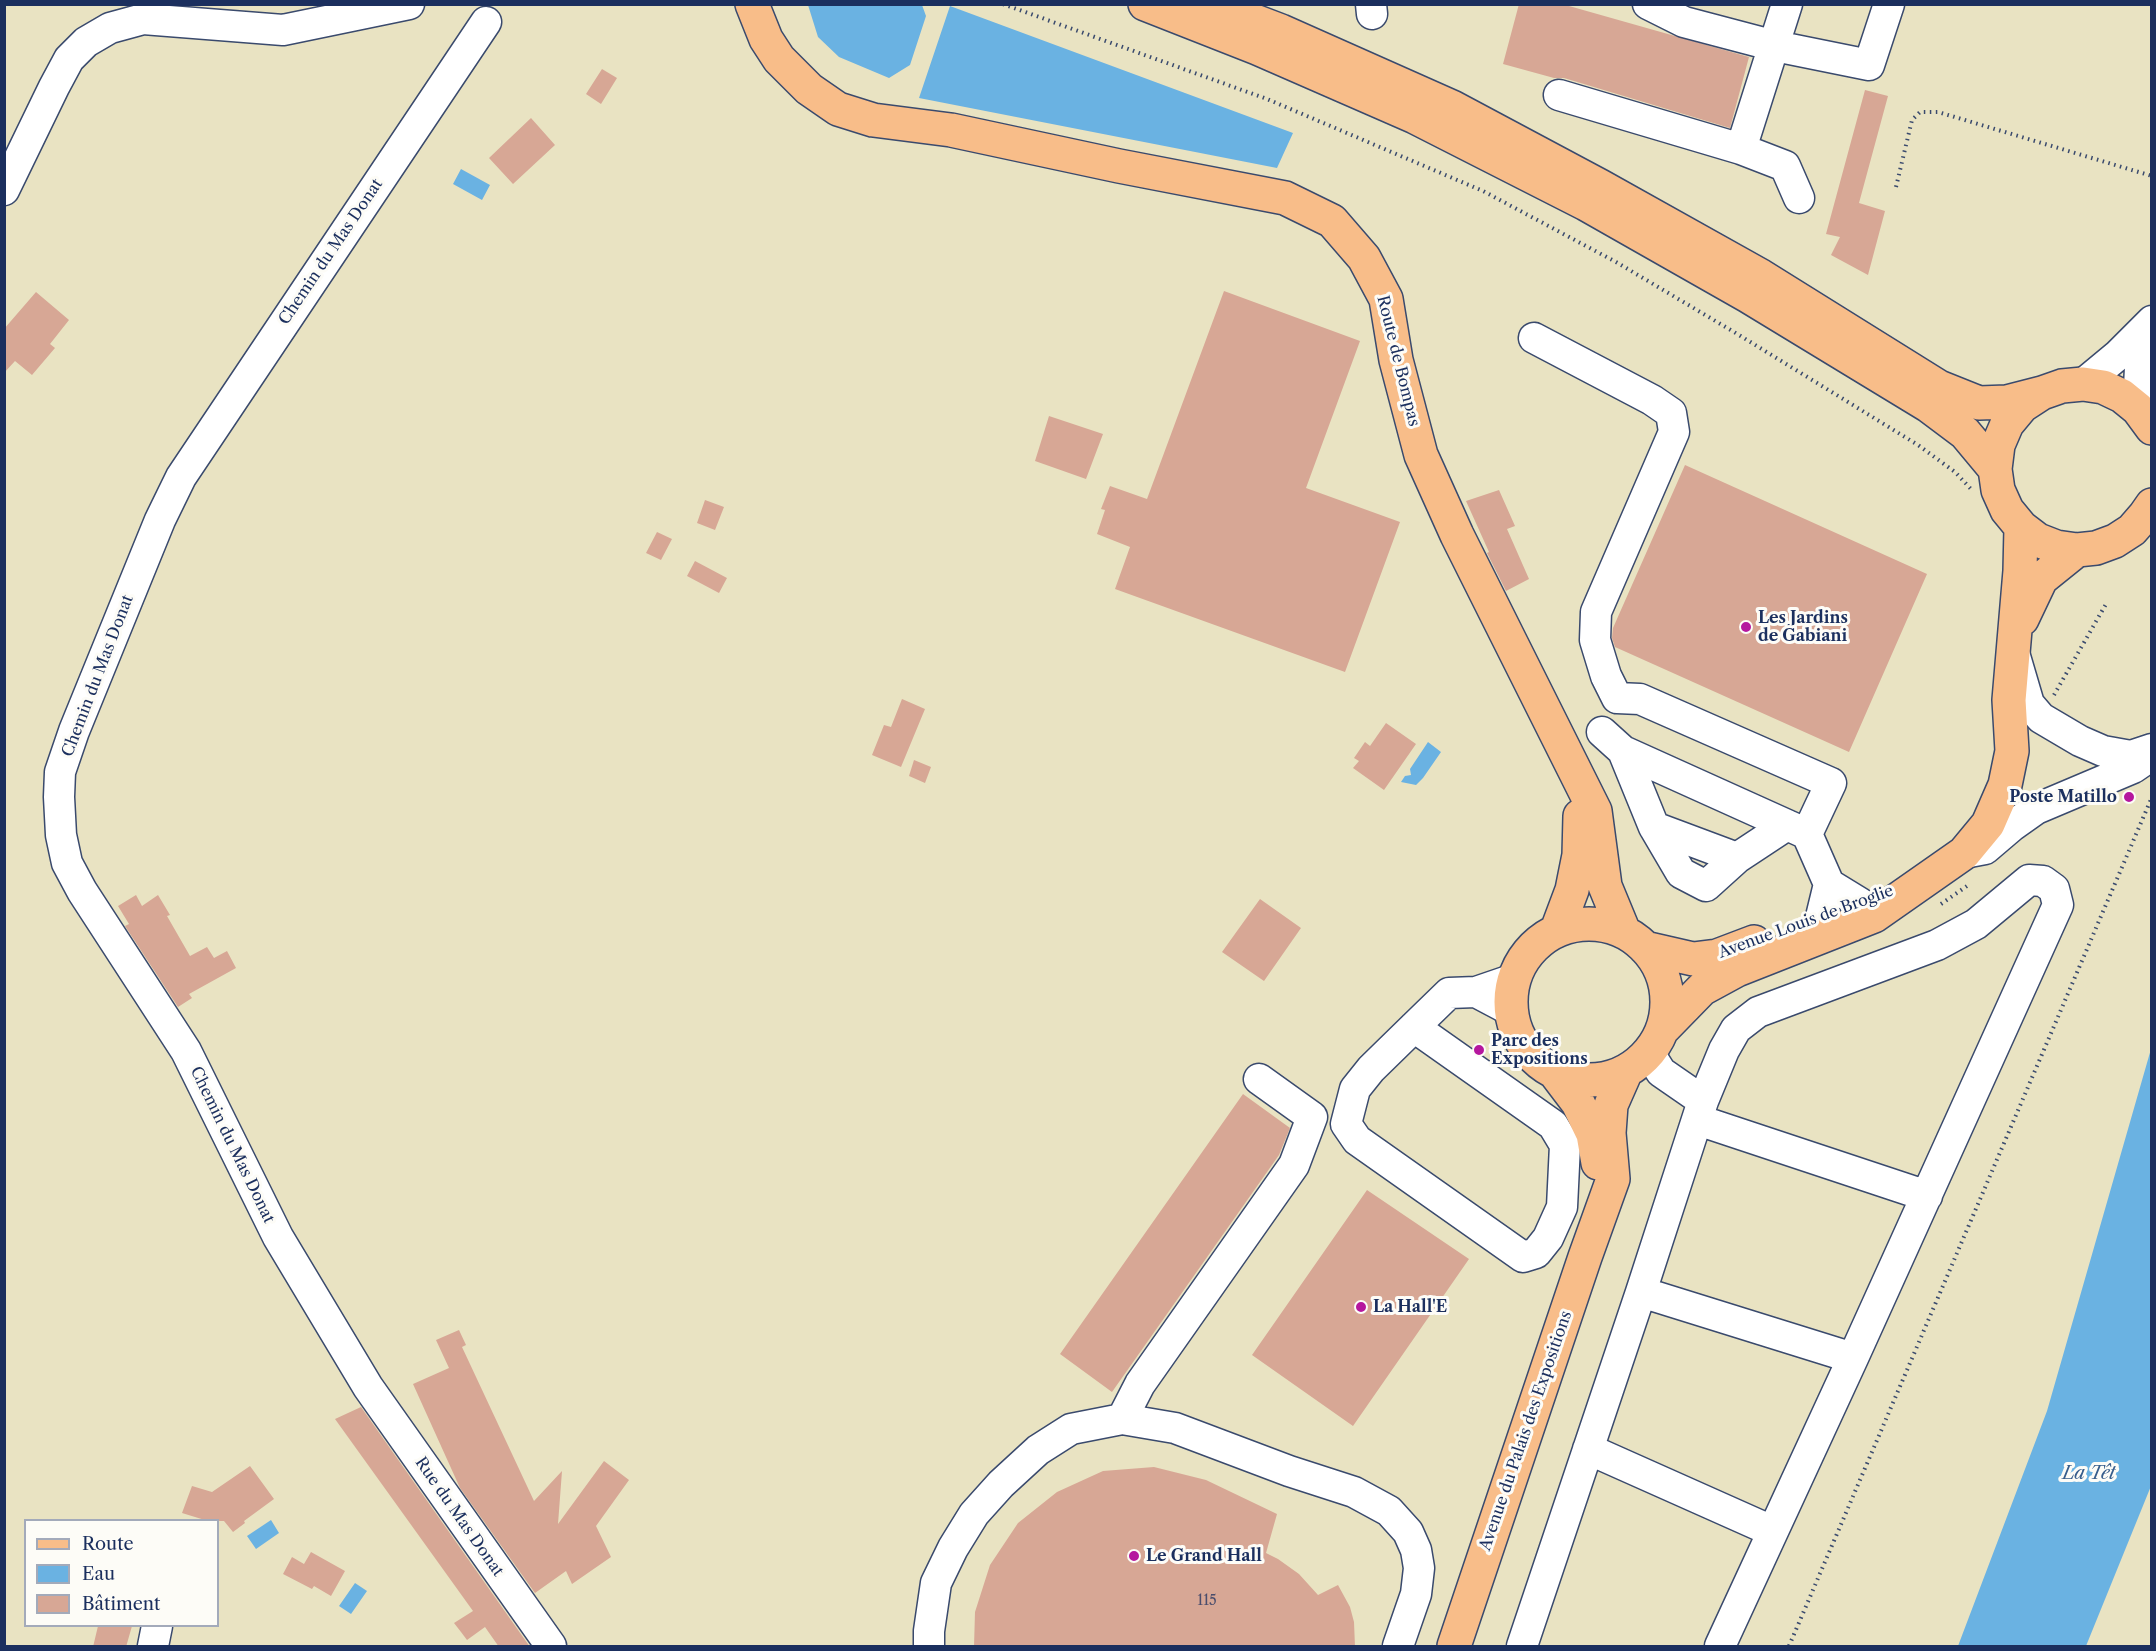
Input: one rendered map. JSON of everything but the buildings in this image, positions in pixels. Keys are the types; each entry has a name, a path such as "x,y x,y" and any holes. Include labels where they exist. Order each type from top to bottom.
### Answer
{"main road":[{"name":"Route de Bompas","path":"752,4 766,39 779,59 809,89 838,110 873,120 951,130 1285,198 1332,221 1364,258 1386,300 1396,360 1422,455 1457,535 1595,811 1605,886 1635,940"},
{"name":"Route de Bompas","path":"771,4 775,20 792,51 816,76 845,94 880,108 951,130"},
{"path":"1146,4 1257,48 1415,117 1586,204 1748,296 1929,406 1965,433 1986,481 1998,490 2007,510 2021,527 2038,540 2056,547 2077,550 2096,548 2142,527 2151,504"},
{"path":"1210,4 1281,31 1452,107 1761,276 1939,387 1980,403 2007,402 2062,386 2083,384 2103,387 2121,396 2144,418"},
{"path":"1986,481 2007,424 2022,406 2042,393"},
{"name":"Avenue Louis de Broglie","path":"1646,1051 1702,989 1737,969 1874,916 1964,853 1988,824 2006,785 2012,751 2009,700 2012,644 2020,572 2021,527"},
{"name":"Avenue Louis de Broglie","path":"2012,644 2041,579 2077,550"},
{"name":"Route de Bompas","path":"1557,930 1572,890 1579,855 1580,813 1572,766"},
{"name":"Avenue Louis de Broglie","path":"1635,940 1693,959 1717,956 1930,877"},
{"path":"1579,924 1602,925 1635,940 1658,965 1666,986 1667,1008 1646,1051 1604,1079 1580,1080 1556,1074 1539,1063 1525,1048 1515,1030 1512,994 1523,959 1538,942 1557,930 1579,924"},
{"name":"Avenue du Palais des Expositions","path":"1454,1647 1613,1179 1609,1133 1611,1105 1646,1051"},
{"name":"Avenue du Palais des Expositions","path":"1556,1074 1578,1103 1593,1134 1600,1178 1599,1215"}],"street":[{"path":"4,190 69,59 86,42 110,28 143,19 283,30 409,4"},
{"path":"1648,4 1684,22 1775,46 1869,65 1888,4"},
{"path":"1741,150 1787,4"},
{"name":"Chemin du Mas Donat","path":"368,1387 278,1237 186,1051 82,891 67,863 61,835 60,772 74,731 160,520 181,477 486,22"},
{"path":"1559,95 1741,150 1785,166 1799,198"},
{"path":"2083,384 2118,356 2151,321"},
{"path":"1534,338 1652,400 1671,413 1674,432 1596,612 1595,640 1606,676 1617,698 1613,741 1654,828 1681,873 1706,886 1737,858 1797,830 1831,783 1640,699 1617,698"},
{"path":"2144,418 2140,367 2151,340"},
{"path":"2012,644 2030,704 2041,718 2079,741 2103,751 2131,756 2151,749"},
{"path":"1572,766 1613,741"},
{"path":"1613,741 1797,830 1829,884 1860,903"},
{"path":"1964,853 1985,849 2036,809 2133,768 2151,755"},
{"path":"1522,1647 1700,1111 1724,1050 1736,1029 1758,1012 1937,945 1976,924 2028,880 2043,881 2054,889 2058,905 1720,1647"},
{"path":"1821,917 1829,884"},
{"path":"1414,1027 1553,1125 1565,1145 1562,1207 1548,1238 1536,1253 1523,1257 1357,1140 1346,1124 1355,1089 1371,1069 1414,1027 1449,993 1512,994"},
{"path":"1646,1051 1661,1072 1700,1111 1927,1196"},
{"path":"1122,1419 1140,1384 1294,1164 1312,1117 1259,1079"},
{"path":"1641,1292 1853,1358"},
{"name":"Rue du Mas Donat","path":"368,1387 551,1647"},
{"path":"929,1647 929,1630 936,1583 953,1548 974,1514 1038,1450 1071,1429 1122,1419 1175,1428 1289,1471 1354,1492 1389,1511 1408,1532 1416,1550 1419,1568 1416,1594 1398,1647"},
{"path":"1588,1449 1772,1531"},
{"path":"153,1647 157,1627"}],"path":[{"path":"1003,4 1267,99 1483,191 1616,262 1908,438 1955,472 1986,481"},
{"path":"1896,187 1912,120 1920,112 1938,112 2151,176"},
{"path":"1789,1647 2151,797"}],"water":[{"path":"808,5 922,5 926,16 910,65 889,78 839,57 818,37"},
{"path":"950,6 1293,133 1277,168 919,98"},
{"path":"461,169 490,185 482,200 453,184"},
{"path":"1428,742 1441,752 1416,785 1401,782 1405,776 1411,775 1410,769"},
{"name":"La Têt","path":"2151,1049 2151,1486 2086,1646 1958,1646 2047,1411"},
{"path":"271,1520 279,1533 256,1549 247,1536"},
{"path":"355,1583 367,1591 351,1614 339,1606"}],"place":[{"name":"Les Jardins de Gabiani","path":"1746,627"},
{"name":"Poste Matillo","path":"2129,797"},
{"name":"Parc des Expositions","path":"1479,1050"},
{"name":"La Hall'E","path":"1361,1307"},
{"name":"Le Grand Hall","path":"1134,1556"}]}
